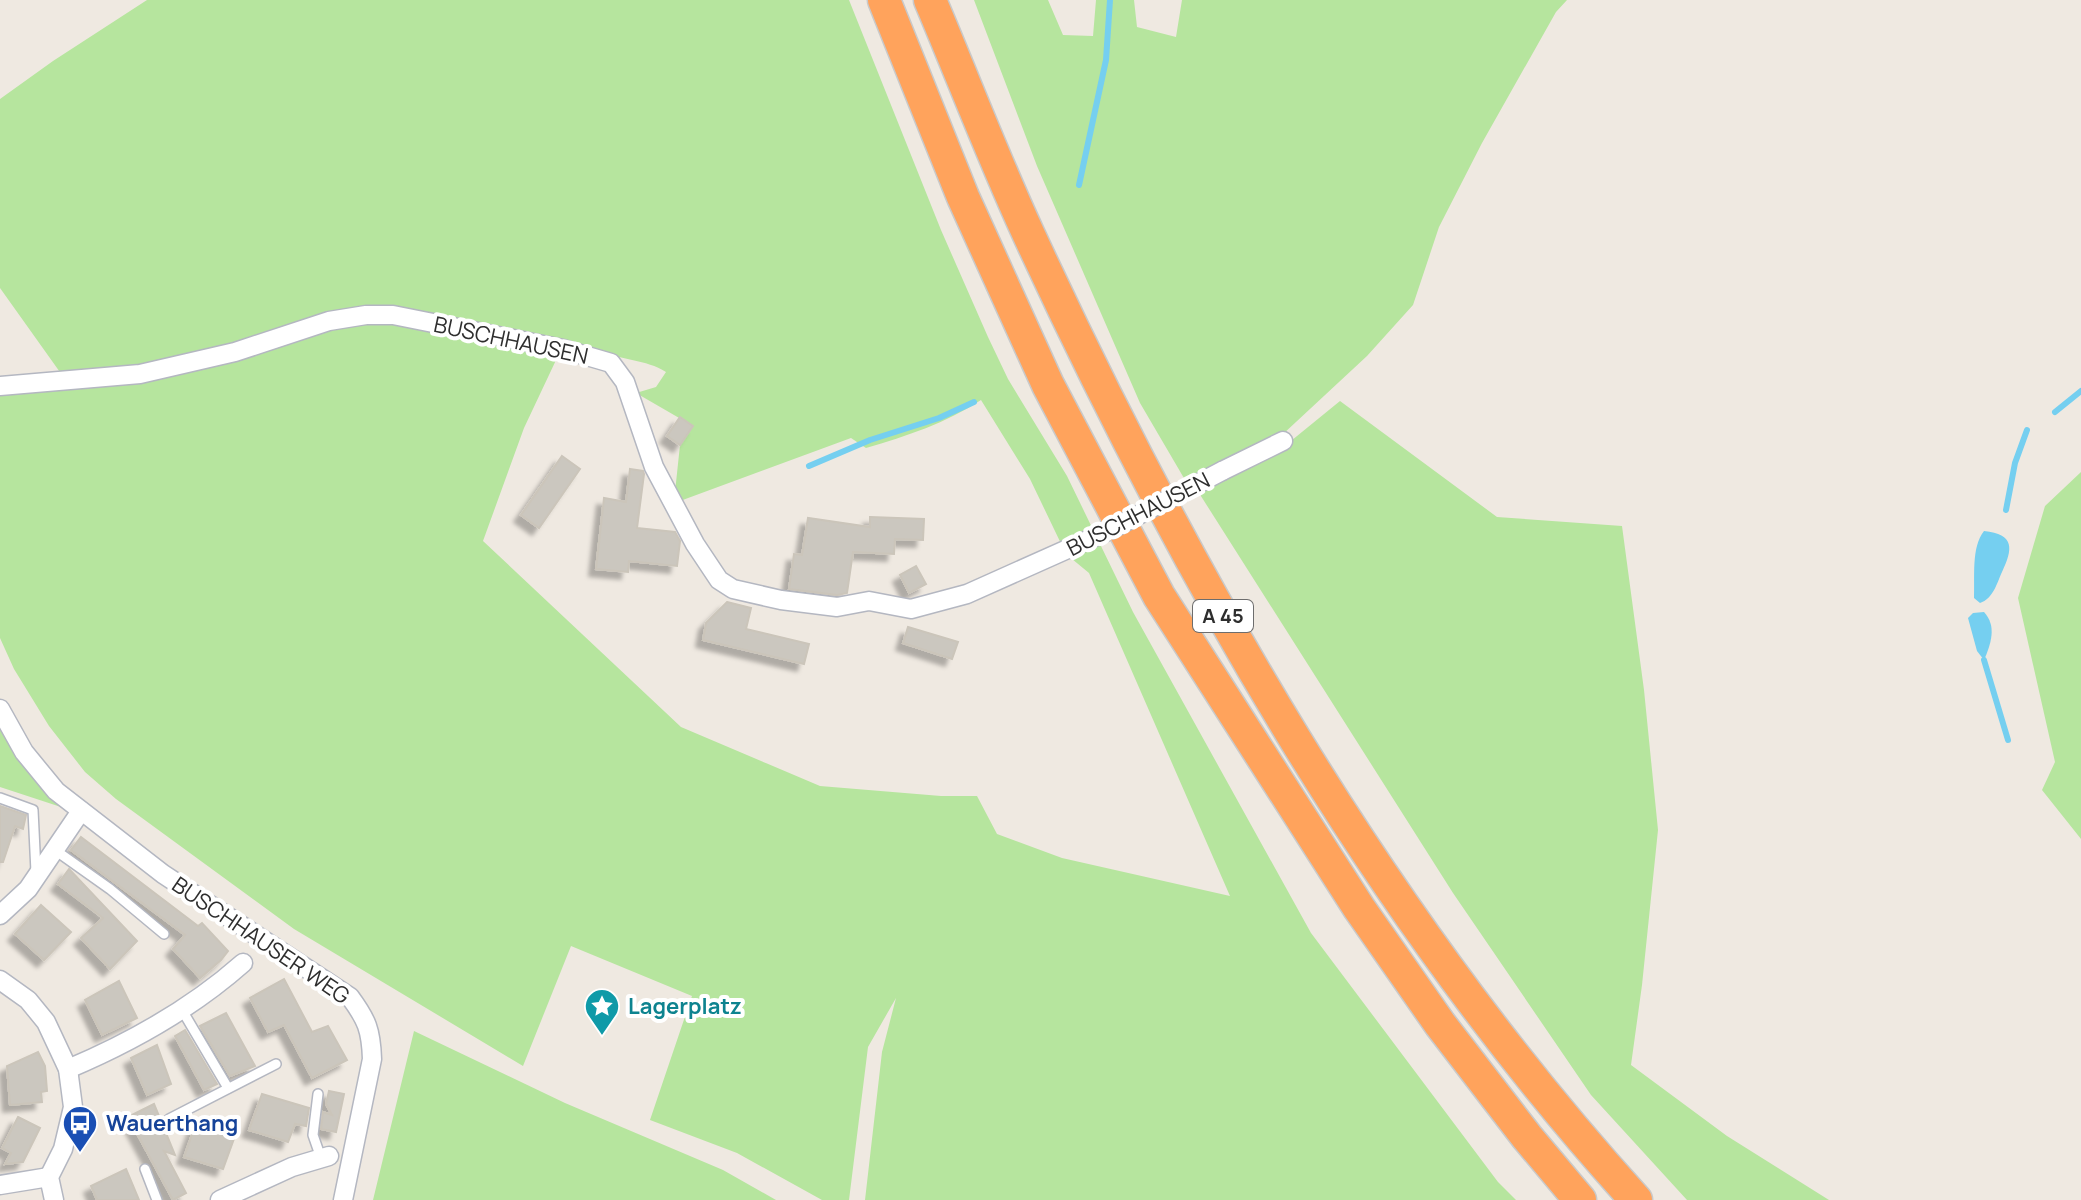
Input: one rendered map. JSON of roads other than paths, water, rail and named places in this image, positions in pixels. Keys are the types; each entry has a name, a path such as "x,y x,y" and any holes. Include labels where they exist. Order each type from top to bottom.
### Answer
{"highway":[{"name":"A 45","path":"884,0 963,197 1048,385 1159,596 1368,921 1440,1024 1580,1200"},
{"name":"A 45","path":"930,0 1034,246 1151,486 1261,684 1391,886 1516,1059 1636,1200"}],"street":[{"name":"BUSCHHAUSEN","path":"0,386 140,374 235,352 329,321 366,315 393,315 563,349 611,363 625,382 654,467 695,544 719,580 733,589 781,600 837,607 869,601 911,609 967,594 1108,531 1283,441"},
{"name":"BUSCHHAUSER WEG","path":"0,709 24,752 56,791 163,874 350,997 365,1018 371,1035 372,1059 343,1200"},
{"path":"0,915 28,889 81,811"},
{"name":"BUSCHHAUSER WEG","path":"68,1069 127,1042 182,1010 243,963"},
{"path":"0,980 28,1000 46,1022 68,1069 73,1107 63,1149 49,1177 54,1200"},
{"path":"220,1200 292,1167 325,1157"},
{"path":"0,1185 49,1177"}],"lane":[{"path":"0,798 33,810 36,874"},
{"path":"55,850 110,889 164,934"},
{"path":"182,1010 228,1088"},
{"path":"169,1119 276,1064"},
{"path":"318,1094 313,1135 325,1157"},
{"path":"145,1169 157,1200"}],"water":[{"path":"1984,531 2001,535 2009,544 2009,550 1994,590 1980,603 1974,598 1974,563 1977,545"},
{"path":"1984,612 1992,629 1984,660 1977,651 1968,618 1973,613"}],"waterway":[{"path":"1079,185 1106,60 1110,0"},
{"path":"2055,412 2081,391"},
{"path":"809,466 974,402"},
{"path":"2006,510 2015,463 2027,430"},
{"path":"1984,660 2008,740"}],"place":[{"name":"Lagerplatz","path":"602,1037"},
{"name":"Wauerthang","path":"80,1154"}]}
